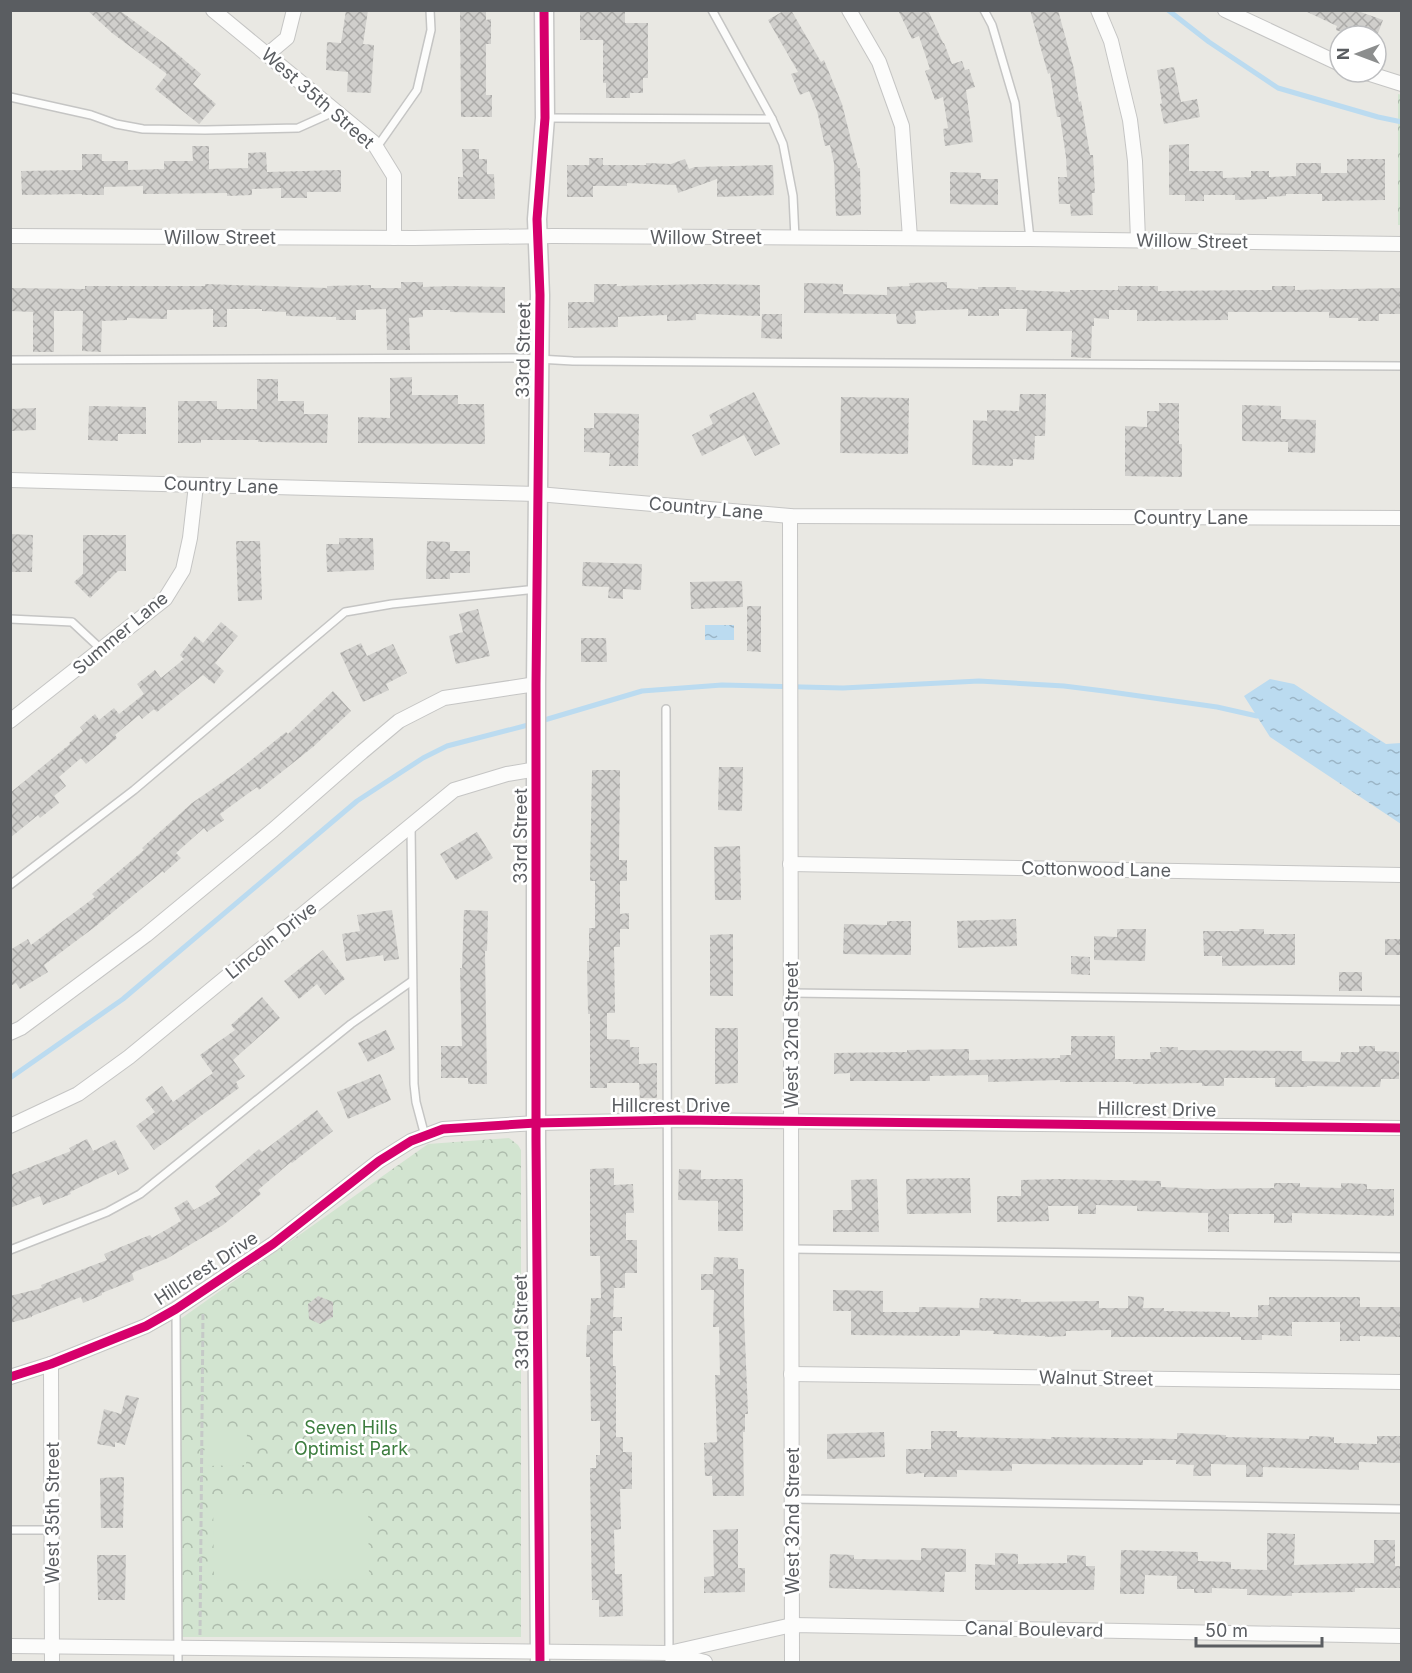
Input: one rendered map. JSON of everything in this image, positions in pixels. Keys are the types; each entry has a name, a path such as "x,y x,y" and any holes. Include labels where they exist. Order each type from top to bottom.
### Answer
{"street":[{"name":"West 35th Street","path":"213,10 377,147 394,176 394,238"},
{"path":"268,54 287,38 294,10"},
{"name":"33rd Street","path":"540,1657 536,1123 536,693 540,295 537,219 545,118 544,10"},
{"path":"849,10 879,62 902,126 910,238"},
{"path":"1098,10 1111,41 1130,120 1135,161 1138,240"},
{"path":"1225,10 1328,58"},
{"name":"Willow Street","path":"10,236 910,238 1401,244"},
{"name":"Country Lane","path":"10,480 538,494 789,516 1401,518"},
{"name":"Summer Lane","path":"10,722 165,599 183,570 190,538 196,484"},
{"name":"West 32nd Street","path":"789,516 792,1662"},
{"path":"10,1033 21,1028 146,935 273,830 399,721 444,699 536,693"},
{"name":"Lincoln Drive","path":"10,1126 78,1094 129,1057 454,790 507,774 537,770"},
{"name":"Cottonwood Lane","path":"790,864 1401,875"},
{"name":"Hillcrest Drive","path":"10,1377 51,1364 146,1326 176,1309 270,1246 379,1161 411,1142 443,1129 536,1123 667,1120 1401,1128"},
{"name":"West 35th Street","path":"51,1364 52,1662"},
{"name":"Walnut Street","path":"792,1374 1401,1382"},
{"name":"Canal Boulevard","path":"669,1658 792,1625 1401,1636"},
{"name":"Canal Boulevard","path":"10,1646 178,1655 201,1648 290,1656 669,1658 705,1662"}],"lane":[{"path":"377,147 417,90 430,30 430,10"},
{"path":"712,10 772,119 783,144 793,196 795,238"},
{"path":"984,10 992,25 1015,103 1030,239"},
{"path":"10,97 143,129 298,128 336,111"},
{"path":"545,118 772,119"},
{"path":"10,360 539,359 1401,366"},
{"path":"10,885 134,790 345,612 392,604 537,589"},
{"path":"10,619 72,622 102,650"},
{"path":"666,710 669,1658"},
{"path":"411,825 415,1093 426,1136"},
{"path":"10,1250 107,1212 140,1194 351,1024 412,981"},
{"path":"791,993 1401,1001"},
{"path":"791,1249 1401,1257"},
{"path":"176,1309 178,1655"},
{"path":"792,1499 1401,1509"},
{"path":"10,1530 52,1530"}],"path":[{"path":"201,1648 202,1311"}],"green space":[{"path":"1398,94 1402,95 1401,225 1398,225"},
{"name":"Seven Hills Optimist Park","path":"509,1138 521,1150 521,1637 179,1637 179,1320 428,1144"},
{"path":"205,1434 247,1434 246,1465 204,1466"},
{"path":"368,1493 369,1579 214,1581 213,1495"}],"water":[{"path":"705,625 734,625 734,640 705,640"},
{"path":"1270,679 1294,684 1386,744 1401,743 1401,824 1270,737 1244,696"}],"building":[{"path":"87,10 119,10 201,74 193,84 216,104 199,124 155,89 167,74 112,33"},
{"path":"346,10 368,10 363,44 374,45 371,93 347,92 348,72 326,70 327,42 341,43"},
{"path":"460,10 486,10 486,20 491,19 491,44 486,44 486,95 492,95 492,117 461,117"},
{"path":"785,10 791,10 821,62 824,60 842,104 858,168 860,168 861,215 836,216 834,163 830,145 825,146 817,111 809,91 800,95 791,74 798,72 768,20"},
{"path":"898,10 928,10 952,64 962,61 965,70 969,69 975,87 966,90 973,142 945,146 943,129 948,128 943,97 935,100 925,71 930,69 919,36 912,39"},
{"path":"1030,10 1058,10 1074,69 1090,155 1093,155 1095,193 1092,193 1093,215 1071,216 1070,204 1059,204 1058,177 1067,177 1066,157 1050,73 1048,74"},
{"path":"1303,10 1355,10 1383,20 1382,24 1333,24"},
{"path":"580,12 625,12 625,23 648,23 648,78 643,78 643,93 630,93 630,98 606,98 606,83 603,83 603,40 580,40"},
{"path":"1174,67 1181,102 1197,99 1200,117 1164,124 1157,70"},
{"path":"1189,144 1189,171 1223,171 1223,178 1251,177 1251,171 1269,171 1269,177 1296,176 1296,163 1321,163 1321,173 1347,173 1347,159 1385,159 1385,200 1322,201 1322,194 1286,194 1286,196 1267,197 1267,199 1235,200 1235,195 1204,195 1204,201 1185,201 1185,195 1169,195 1169,145"},
{"path":"192,146 209,146 209,169 248,168 248,153 266,152 267,172 341,170 341,192 307,192 307,198 281,198 281,188 252,189 252,195 143,194 143,186 104,187 104,195 22,195 21,171 82,170 82,154 102,154 102,161 128,161 128,170 164,169 164,161 193,161"},
{"path":"462,149 479,149 479,159 487,159 487,174 494,174 495,199 458,199 458,177 463,177"},
{"path":"589,158 603,158 603,165 671,164 685,159 689,169 773,165 774,195 717,197 717,179 678,193 676,185 627,183 627,186 593,186 593,197 567,197 567,165 589,165"},
{"path":"950,172 981,173 981,179 998,179 998,205 950,204"},
{"path":"401,282 423,282 423,287 505,287 505,313 423,310 423,317 409,318 410,350 387,350 386,309 356,310 356,320 336,320 336,317 286,316 286,312 262,311 262,309 227,309 227,327 213,327 213,309 167,310 167,319 127,318 127,320 102,321 101,352 82,351 83,311 54,311 54,352 33,352 33,312 10,311 10,288 85,289 85,286 205,286 205,284 327,288 327,286 371,285 371,288 401,288"},
{"path":"947,282 947,288 1016,287 1016,290 1070,292 1070,290 1118,290 1118,286 1158,286 1158,291 1272,290 1272,286 1295,286 1295,290 1401,288 1401,314 1379,314 1379,321 1358,321 1358,318 1329,318 1329,312 1228,312 1228,320 1137,321 1137,310 1109,310 1109,319 1094,318 1091,358 1071,357 1072,331 1026,331 1027,309 999,309 999,316 968,316 968,309 915,311 916,324 897,324 896,314 804,313 804,283 843,284 843,294 887,295 887,287 910,286 909,283"},
{"path":"594,284 617,284 617,286 760,285 760,316 696,314 696,320 667,321 667,315 618,317 618,327 568,328 568,302 594,302"},
{"path":"762,314 782,314 782,339 761,338"},
{"path":"412,377 412,395 458,395 458,404 484,404 485,444 358,443 358,417 390,418 390,378"},
{"path":"257,379 278,379 278,401 304,401 304,414 328,414 327,443 201,440 201,443 178,443 178,401 217,401 217,409 257,409"},
{"path":"754,392 780,444 755,456 744,435 702,456 692,435 713,424 709,415"},
{"path":"1020,394 1046,394 1045,436 1035,436 1034,460 1013,459 1013,466 972,465 973,420 987,421 987,410 1019,411"},
{"path":"841,397 909,398 908,454 840,453"},
{"path":"1159,403 1179,403 1182,477 1125,476 1125,426 1147,427 1147,411 1159,411"},
{"path":"1242,405 1281,406 1281,419 1316,420 1315,453 1288,452 1288,442 1242,441"},
{"path":"89,406 146,407 146,434 118,434 118,441 88,440"},
{"path":"36,408 36,430 10,431 10,409"},
{"path":"594,413 639,414 638,466 609,466 610,453 584,452 584,428 594,428"},
{"path":"10,534 33,535 32,572 10,572"},
{"path":"83,535 126,535 126,571 118,571 90,598 74,582 83,574"},
{"path":"339,538 373,538 374,570 327,572 326,544 339,544"},
{"path":"236,541 260,541 262,600 238,601"},
{"path":"427,541 450,542 450,551 470,551 470,573 450,573 450,579 426,579"},
{"path":"583,562 642,564 641,590 623,589 623,599 608,598 609,587 582,586"},
{"path":"742,581 743,607 691,609 690,582"},
{"path":"747,606 761,606 761,652 747,651"},
{"path":"478,609 490,656 456,664 449,636 463,632 459,614"},
{"path":"221,622 238,636 215,663 224,671 214,684 203,675 157,712 154,709 142,719 139,715 115,735 117,738 86,764 81,758 59,777 66,786 54,796 59,803 40,818 38,815 10,838 10,793 70,744 83,731 80,727 95,714 99,720 114,708 119,714 144,694 137,684 155,670 161,678 184,659 180,655 195,636 203,643"},
{"path":"581,638 606,638 607,662 581,662"},
{"path":"361,643 367,656 393,644 407,673 386,684 389,690 363,702 340,653"},
{"path":"333,691 351,711 313,747 259,790 257,787 220,814 224,820 207,832 204,828 176,853 181,858 164,873 163,871 44,965 48,972 20,989 16,983 10,986 10,950 28,939 31,945 95,897 92,894 144,850 142,848 192,803 234,774 286,732 288,734"},
{"path":"719,767 743,767 742,811 718,810"},
{"path":"592,770 620,770 619,860 627,860 627,881 620,881 620,914 629,913 629,929 620,929 620,947 614,947 615,1013 607,1013 607,1039 630,1040 630,1047 639,1047 639,1064 657,1063 657,1098 640,1098 639,1083 607,1083 607,1088 590,1088 587,961 589,961 589,928 595,928 595,881 590,881"},
{"path":"477,832 493,858 456,880 440,854"},
{"path":"740,846 741,900 715,900 714,847"},
{"path":"392,910 399,959 384,961 383,955 346,961 342,934 360,931 357,915"},
{"path":"464,910 488,911 487,951 485,951 487,1084 468,1084 468,1078 441,1078 441,1046 462,1046 460,968 462,968"},
{"path":"1016,919 1017,946 958,948 957,921"},
{"path":"887,921 911,921 911,955 843,954 844,924 887,925"},
{"path":"1117,929 1146,929 1145,961 1094,960 1094,936 1117,937"},
{"path":"1239,929 1264,929 1264,934 1295,934 1295,965 1222,966 1222,956 1204,956 1203,931 1239,931"},
{"path":"733,934 733,996 710,996 710,935"},
{"path":"1385,939 1401,939 1401,955 1385,955"},
{"path":"323,950 345,979 325,995 317,984 299,999 284,981"},
{"path":"1071,956 1090,957 1090,975 1071,974"},
{"path":"1339,972 1362,972 1362,991 1339,991"},
{"path":"262,997 280,1018 233,1060 245,1076 236,1082 239,1088 154,1150 136,1126 155,1112 145,1099 162,1086 173,1102 213,1073 200,1055 235,1030 231,1025"},
{"path":"715,1028 738,1028 738,1083 715,1084"},
{"path":"386,1030 395,1049 368,1062 358,1043"},
{"path":"1071,1036 1115,1036 1115,1059 1151,1059 1150,1052 1161,1052 1160,1047 1178,1047 1178,1050 1302,1051 1302,1061 1340,1062 1341,1052 1359,1052 1359,1046 1375,1046 1375,1051 1399,1052 1399,1079 1381,1079 1380,1087 1275,1087 1275,1078 1224,1078 1224,1086 1202,1086 1202,1083 1133,1084 1133,1082 1060,1082 1060,1080 988,1082 988,1075 930,1076 930,1081 850,1081 850,1073 834,1074 834,1053 969,1049 969,1060 1060,1058 1060,1055 1071,1055"},
{"path":"380,1074 391,1100 348,1119 337,1092"},
{"path":"317,1110 333,1131 258,1190 261,1194 223,1225 168,1258 132,1273 134,1280 102,1293 102,1295 83,1303 81,1297 32,1317 10,1323 10,1296 42,1288 41,1285 107,1260 104,1254 150,1235 152,1238 181,1221 174,1208 187,1200 194,1210 221,1194 215,1186 259,1149 262,1152"},
{"path":"87,1139 93,1151 115,1140 129,1169 118,1175 116,1170 70,1192 71,1194 43,1205 40,1196 10,1208 10,1175 71,1151 69,1148"},
{"path":"614,1168 614,1185 633,1184 634,1213 626,1213 626,1240 637,1240 637,1273 625,1273 625,1288 614,1288 613,1317 622,1317 622,1331 613,1331 613,1366 616,1366 616,1437 623,1437 623,1452 632,1452 632,1489 620,1489 621,1529 614,1530 615,1574 622,1574 623,1616 599,1617 599,1600 592,1600 590,1468 596,1468 596,1455 600,1455 600,1421 591,1421 590,1357 586,1357 591,1298 601,1298 600,1256 590,1256 590,1169"},
{"path":"679,1169 701,1170 701,1179 743,1179 743,1231 718,1231 718,1201 678,1200"},
{"path":"970,1178 971,1213 907,1214 906,1179"},
{"path":"877,1179 879,1232 833,1232 833,1210 852,1210 851,1180"},
{"path":"1021,1180 1161,1181 1161,1187 1208,1189 1274,1188 1274,1183 1300,1183 1300,1187 1341,1188 1341,1183 1367,1184 1367,1189 1394,1189 1394,1216 1292,1213 1292,1223 1274,1223 1274,1214 1229,1214 1229,1232 1208,1232 1208,1213 1137,1211 1137,1206 1096,1205 1096,1214 1078,1214 1078,1206 1048,1206 1049,1221 997,1222 997,1196 1021,1196"},
{"path":"714,1257 738,1258 738,1269 744,1269 748,1414 745,1414 745,1432 743,1432 744,1496 713,1496 712,1476 705,1476 704,1443 717,1442 715,1375 720,1375 719,1327 713,1327 714,1290 701,1290 701,1274 713,1274"},
{"path":"833,1290 883,1291 883,1312 919,1312 919,1307 979,1308 980,1298 1021,1299 1021,1302 1099,1301 1099,1308 1128,1308 1128,1296 1144,1297 1143,1308 1164,1308 1164,1311 1230,1312 1230,1317 1258,1317 1258,1305 1269,1305 1269,1297 1360,1297 1360,1307 1401,1307 1401,1337 1360,1336 1360,1341 1340,1341 1340,1322 1292,1322 1292,1336 1262,1335 1262,1340 1241,1340 1241,1337 1111,1337 1111,1330 1066,1331 1066,1336 1045,1337 960,1330 960,1336 851,1335 851,1311 833,1311"},
{"path":"318,1296 333,1302 333,1317 320,1324 309,1319 308,1304"},
{"path":"126,1395 139,1398 125,1445 115,1442 115,1447 97,1444 104,1409 121,1414"},
{"path":"931,1431 957,1431 957,1437 1051,1439 1051,1437 1177,1439 1177,1433 1309,1439 1309,1436 1334,1437 1334,1443 1377,1444 1377,1436 1401,1436 1401,1463 1359,1462 1359,1470 1263,1467 1263,1477 1246,1477 1246,1465 1211,1464 1211,1476 1193,1476 1194,1465 1176,1464 1176,1460 1143,1460 1143,1465 1012,1464 1012,1471 957,1470 957,1477 924,1477 924,1473 906,1474 906,1449 931,1449"},
{"path":"884,1432 885,1457 827,1459 827,1434"},
{"path":"124,1477 123,1528 101,1528 100,1478"},
{"path":"738,1529 738,1568 745,1568 745,1592 704,1593 704,1577 714,1576 713,1530"},
{"path":"1267,1533 1295,1534 1294,1565 1374,1563 1374,1540 1395,1540 1395,1566 1401,1566 1401,1588 1355,1588 1355,1592 1292,1593 1292,1596 1247,1595 1247,1589 1212,1588 1212,1593 1194,1593 1194,1589 1177,1589 1177,1576 1145,1575 1144,1594 1120,1594 1121,1550 1198,1552 1198,1561 1231,1562 1231,1569 1267,1570"},
{"path":"921,1548 966,1549 966,1572 945,1572 944,1592 829,1588 830,1554 854,1555 854,1559 921,1560"},
{"path":"995,1553 1018,1554 1018,1564 1067,1563 1067,1555 1086,1556 1086,1566 1095,1566 1094,1590 975,1590 975,1564 995,1565"},
{"path":"97,1555 126,1555 125,1600 98,1600"}],"waterway":[{"path":"1168,10 1209,42 1278,88 1402,122"},
{"path":"541,721 642,691 722,685 843,688 979,681 1104,691 1217,707 1257,716"},
{"path":"10,1078 123,999 357,801 423,758 447,746 532,724"}],"cycle path":[{"path":"540,1662 536,1141 536,684 540,295 537,219 545,118 544,10"},
{"path":"10,1377 51,1364 146,1326 176,1309 273,1244 379,1161 411,1141 443,1129 536,1123 679,1120 1402,1128"}]}
